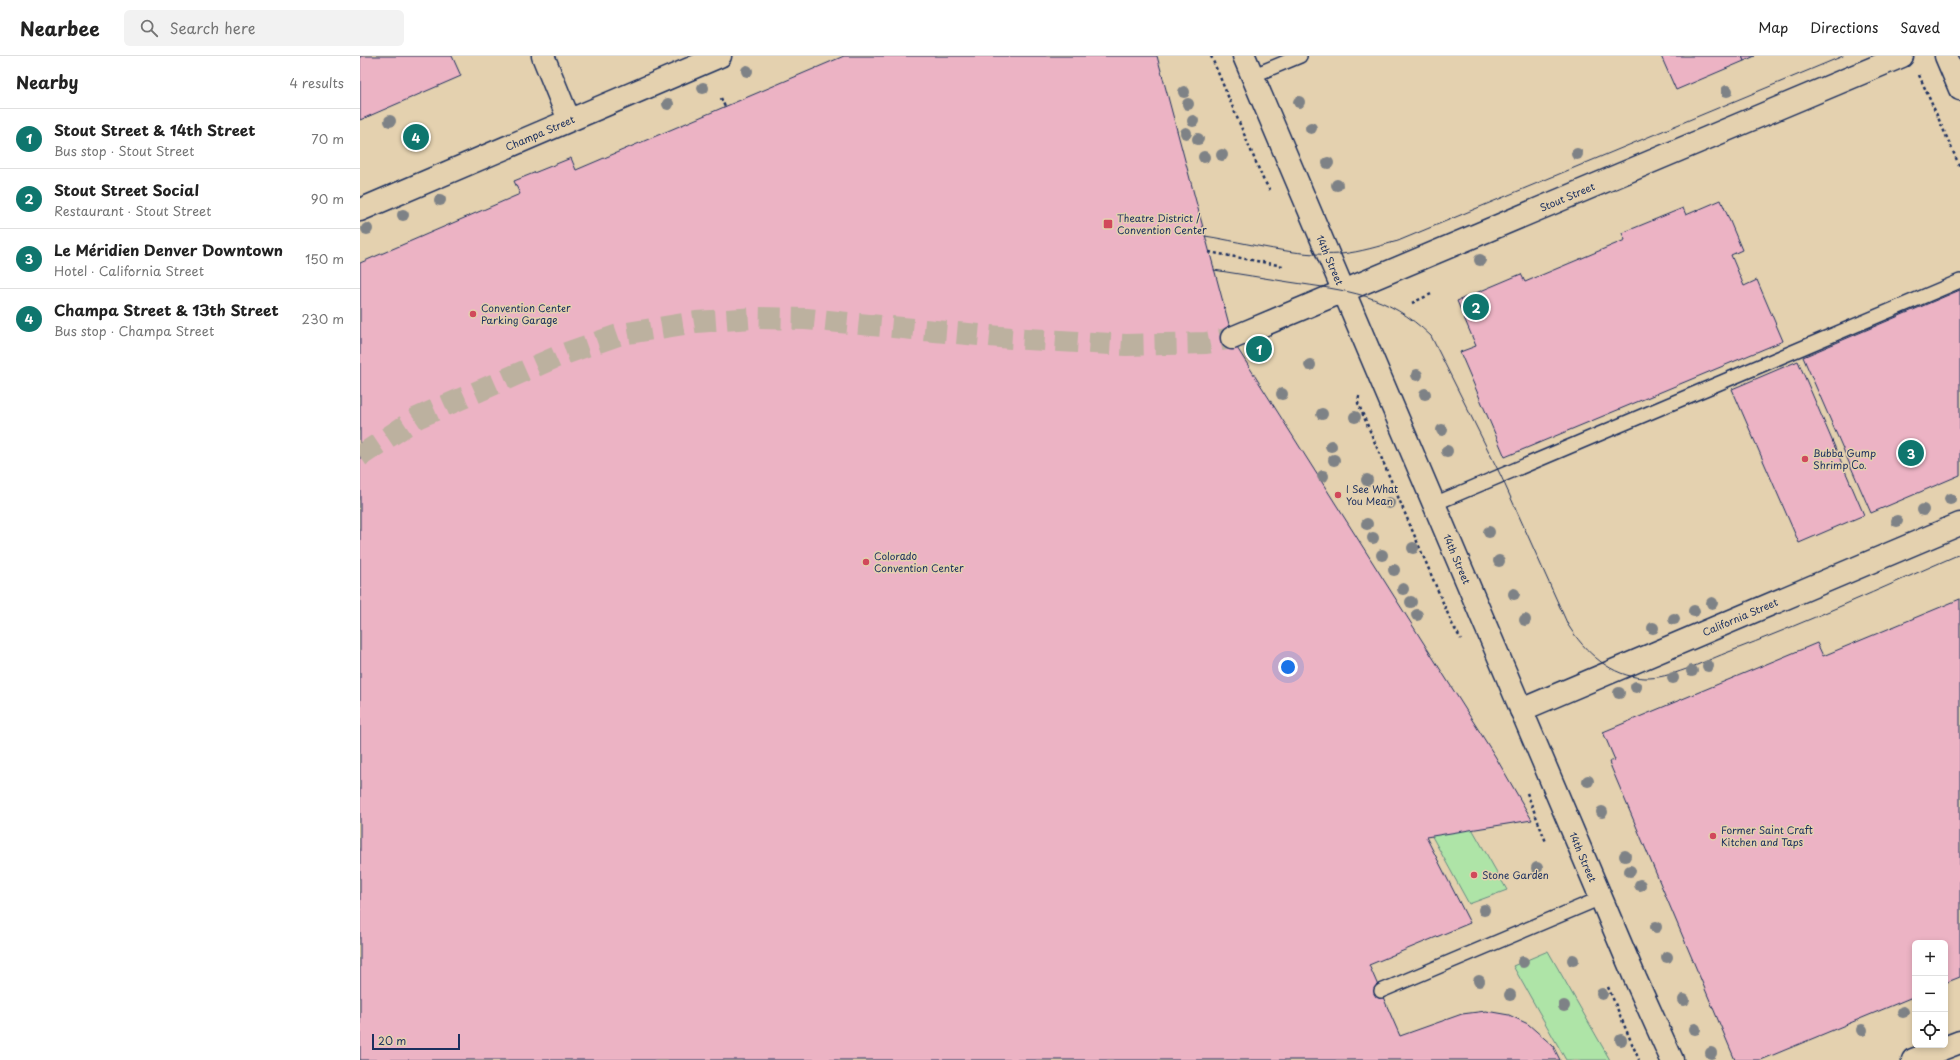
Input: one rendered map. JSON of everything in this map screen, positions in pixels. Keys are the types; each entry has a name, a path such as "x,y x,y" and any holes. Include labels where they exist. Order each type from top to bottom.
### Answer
{"main road":[{"path":"542,56 570,120"},
{"name":"Champa Street","path":"360,210 720,56"},
{"name":"14th Street","path":"1244,56 1635,978 1672,1060"},
{"path":"1946,56 1960,90"},
{"name":"Stout Street","path":"1232,338 1909,63"},
{"name":"California Street","path":"1521,710 1960,524"},
{"path":"1913,1060 1960,1042"}],"lane":[{"path":"1252,76 1300,56"},
{"path":"1434,504 1960,281"},
{"path":"1381,991 1601,898"}],"path":[{"path":"1909,63 1960,168"},
{"path":"720,98 725,107"},
{"path":"1209,252 1283,266"},
{"path":"1412,303 1431,294"}],"green space":[{"path":"1454,797 1507,890 1469,904 1417,809"},
{"path":"1548,951 1610,1060 1566,1060 1513,966"}],"building":[{"path":"360,56 452,56 461,76 360,120"},
{"name":"Colorado Convention Center","path":"844,56 1157,56 1234,343 1495,756 1532,820 1426,837 1470,923 1369,965 1400,1036 1462,1014 1486,1011 1509,1015 1528,1024 1553,1046 1560,1060 360,1060 360,263 520,194 514,181 571,158 576,170"},
{"path":"1661,56 1742,56 1744,61 1676,90"},
{"path":"1742,56 1755,56 1744,61"},
{"path":"1721,200 1742,250 1731,255 1744,286 1757,280 1783,341 1505,457 1460,352 1476,346 1457,301 1521,274 1525,282 1625,240 1622,233 1683,208 1686,215"},
{"path":"1960,290 1960,475 1871,513 1803,357"},
{"path":"1798,361 1864,515 1799,543 1732,389"},
{"path":"1960,599 1960,977 1948,982 1948,940 1912,940 1912,997 1761,1060 1735,1060 1609,762 1615,760 1603,732 1817,643 1823,656"}],"tunnel":[{"path":"360,456 417,418 561,355 621,334 696,322 754,318 806,319 1011,338 1126,345 1206,343 1232,338"}],"tram line":[{"path":"1205,236 1273,249 1307,253 1341,254 1370,249 1398,241 1843,56"},
{"path":"1214,270 1330,288 1365,296 1382,302 1398,311 1431,336 1501,476 1568,625 1582,645 1600,661 1621,673 1633,677 1645,678 1654,678 1675,673 1756,642 1960,554"}],"place":[{"name":"Champa Street & 13th Street","path":"416,137"},
{"name":"Theatre District / Convention Center","path":"1108,224"},
{"name":"Stout Street Social","path":"1476,307"},
{"name":"Convention Center Parking Garage","path":"473,314"},
{"name":"Stout Street & 14th Street","path":"1259,349"},
{"name":"Le Méridien Denver Downtown","path":"1911,453"},
{"name":"Bubba Gump Shrimp Co.","path":"1805,459"},
{"name":"I See What You Mean","path":"1338,495"},
{"name":"Colorado Convention Center","path":"866,562"},
{"name":"Former Saint Craft Kitchen and Taps","path":"1713,836"},
{"name":"Stone Garden","path":"1474,875"}]}
